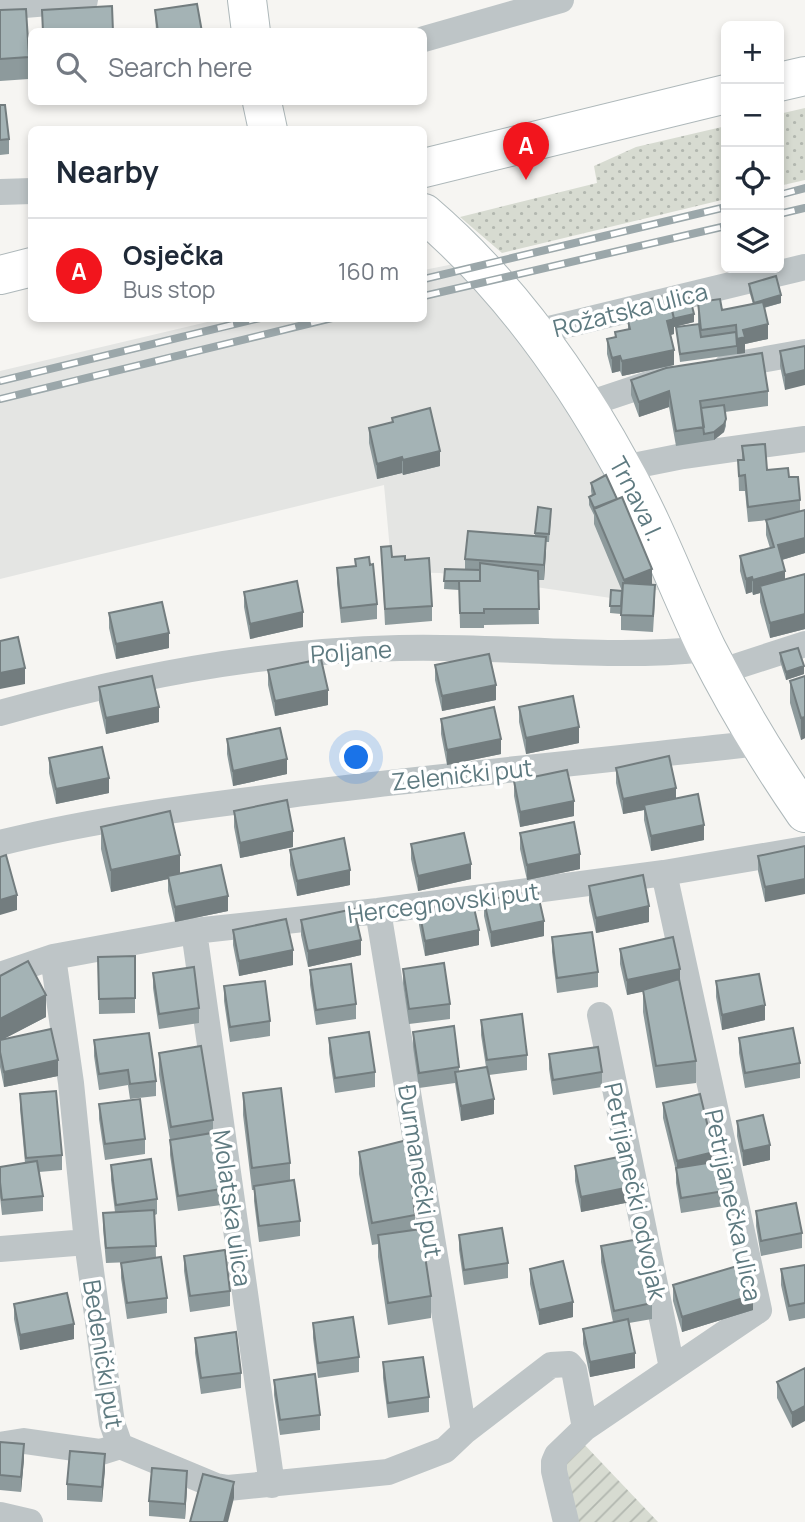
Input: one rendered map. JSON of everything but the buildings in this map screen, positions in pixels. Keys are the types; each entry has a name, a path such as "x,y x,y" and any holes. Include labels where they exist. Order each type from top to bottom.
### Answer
{"street":[{"path":"0,7 85,0"},
{"path":"247,0 250,28"},
{"path":"427,38 561,0"},
{"path":"784,81 805,76"},
{"path":"427,167 721,95"},
{"path":"263,105 267,126"},
{"path":"0,192 28,191"},
{"name":"Trnava I.","path":"427,216 493,280 537,332 585,405 623,468 713,660 760,743 803,809"},
{"name":"Rožatska ulica","path":"537,332 805,267"},
{"path":"0,275 28,268"},
{"path":"585,405 636,386 692,372 805,352"},
{"path":"623,468 683,456 805,439"},
{"name":"Poljane","path":"0,713 180,671 350,649 642,652 713,660 805,645"},
{"name":"Zelenički put","path":"0,843 108,820 281,795 760,743"},
{"name":"Hercegnovski put","path":"0,975 53,957 194,931 378,911 664,873 805,849"},
{"name":"Petrijanečka ulica","path":"566,1522 554,1462 558,1455 585,1428 759,1310 664,873"},
{"name":"Đurmanečki put","path":"378,911 464,1432"},
{"name":"Molatska ulica","path":"194,931 272,1485"},
{"name":"Bedenički put","path":"53,957 112,1423 120,1446 216,1486 228,1488 388,1472 446,1450 464,1432 551,1365 569,1364 574,1370 585,1428"},
{"name":"Petrijanečki odvojak","path":"600,1015 672,1368"},
{"path":"0,1249 88,1242"},
{"path":"0,1445 24,1441 101,1452 120,1446"},
{"path":"0,1515 30,1522"}],"shaded area":[{"path":"805,108 805,180 784,185 784,147 784,113"},
{"path":"721,127 721,200 502,253 460,217 597,183 594,166 636,147"},
{"path":"454,264 493,301 599,449 668,588 611,598 440,573 392,572 384,485 0,579 0,371 207,322 427,322 427,269"},
{"path":"581,1441 658,1522 574,1522 564,1461"}],"railway":[{"path":"784,194 805,188"},
{"path":"427,278 721,208"},
{"path":"784,213 805,208"},
{"path":"427,295 721,227"},
{"path":"0,381 243,322"},
{"path":"0,399 316,322"}],"place":[{"name":"Osječka","path":"526,180"}]}
